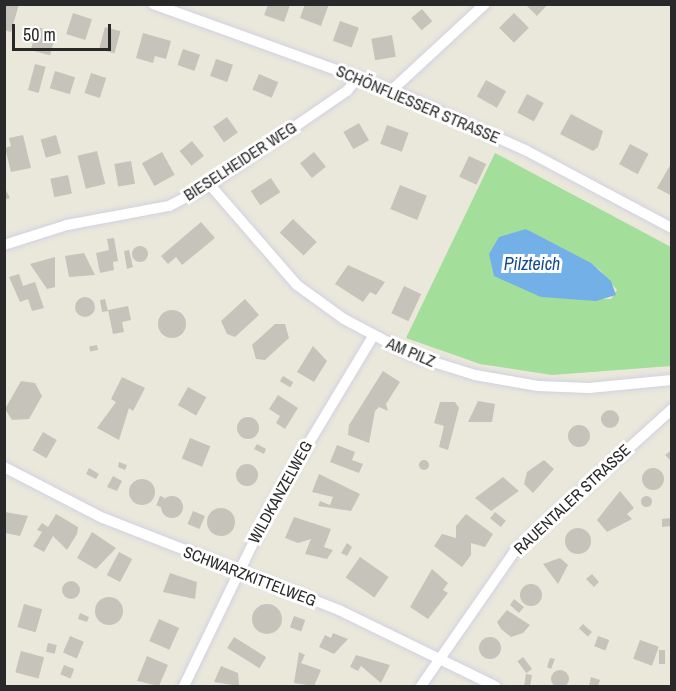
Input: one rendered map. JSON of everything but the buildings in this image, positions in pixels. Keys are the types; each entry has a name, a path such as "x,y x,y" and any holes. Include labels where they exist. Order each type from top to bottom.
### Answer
{"street":[{"name":"SCHÖNFLIESSER STRASSE","path":"153,4 392,90 527,152 672,228"},
{"path":"392,90 484,4"},
{"name":"BIESELHEIDER WEG","path":"4,245 67,225 148,213 210,185 347,91 358,77"},
{"name":"AM PILZ","path":"210,185 297,285 373,336 447,367 518,384 589,388 672,380"},
{"name":"WILDKANZELWEG","path":"184,687 237,571 373,336"},
{"name":"RAUENTALER STRASSE","path":"422,687 438,659 515,551 672,409"},
{"name":"SCHWARZKITTELWEG","path":"4,467 103,518 339,610 495,687"}],"green space":[{"path":"495,153 671,247 671,366 552,375 480,364 406,338","holes":["526,229 600,270 617,290 611,299 541,297"]}],"water":[{"name":"Pilzteich","path":"526,229 591,263 611,281 616,295 596,301 541,297 494,276 489,254 499,237"}]}
